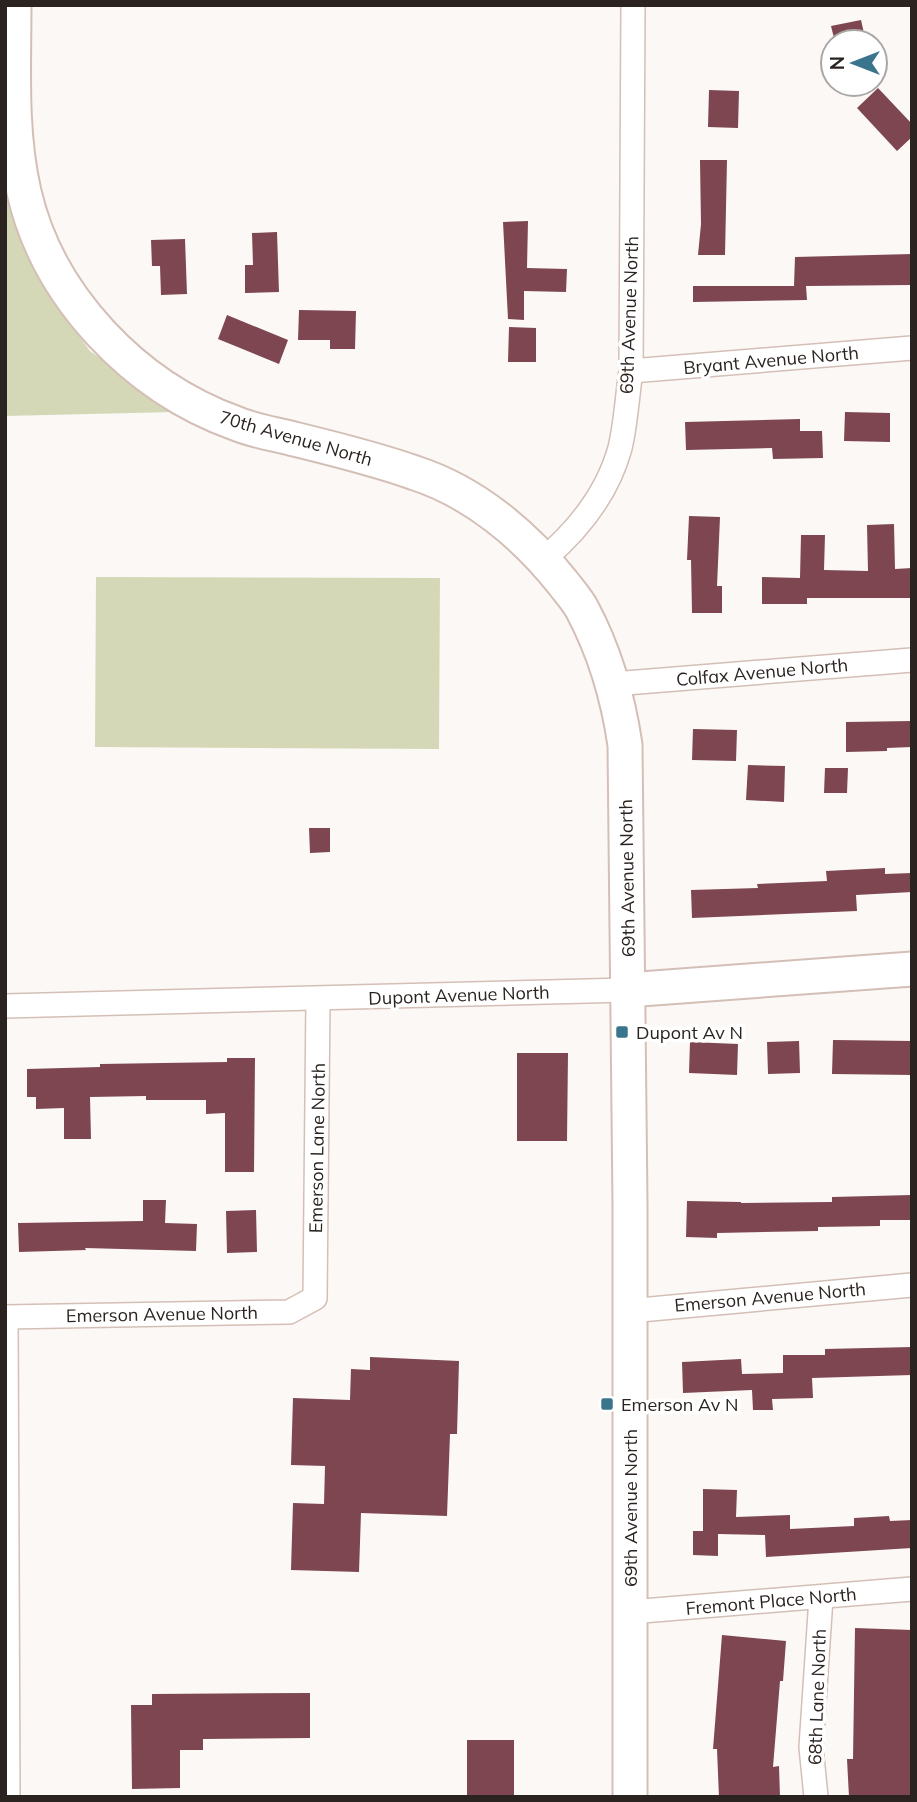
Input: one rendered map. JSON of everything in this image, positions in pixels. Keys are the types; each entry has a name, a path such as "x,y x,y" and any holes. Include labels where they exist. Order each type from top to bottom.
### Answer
{"street":[{"name":"70th Avenue North","path":"14,5 14,122 24,192 41,241 57,272 89,320 120,352 161,386 202,410 237,425 380,461 419,474 458,492 505,523 544,559"},
{"name":"69th Avenue North","path":"630,1797 625,745 620,707 601,650 580,606 544,559 570,537 605,485 619,450 631,372 634,5"},
{"name":"Bryant Avenue North","path":"631,372 912,348"},
{"name":"Colfax Avenue North","path":"613,684 912,660"},
{"name":"Dupont Avenue North","path":"5,1006 627,990 912,969"},
{"name":"Emerson Lane North","path":"315,1297 318,999"},
{"name":"Emerson Avenue North","path":"629,1311 912,1285"},
{"name":"Emerson Avenue North","path":"6,1317 289,1312 315,1297"},
{"path":"6,1317 8,1797"},
{"name":"Fremont Place North","path":"630,1612 912,1589"},
{"name":"68th Lane North","path":"816,1797 811,1746 821,1598"}],"green space":[{"path":"5,169 27,246 52,299 90,351 174,412 5,416"},
{"path":"96,577 440,578 439,749 95,747"}],"building":[{"path":"861,20 863,28 832,28"},
{"path":"709,90 739,91 738,128 708,127"},
{"path":"868,98 887,98 912,124 912,137 897,151 857,108"},
{"path":"700,160 727,160 725,255 698,255 701,224"},
{"path":"528,221 527,268 567,269 566,292 524,291 524,320 508,319 503,222"},
{"path":"277,232 279,292 245,293 245,265 253,265 252,233"},
{"path":"185,239 187,294 161,295 160,266 152,266 151,240"},
{"path":"912,254 912,285 806,286 807,300 693,302 693,286 794,286 795,257"},
{"path":"299,310 356,311 355,349 330,349 330,340 298,340"},
{"path":"227,315 288,340 279,364 218,339"},
{"path":"509,327 536,328 536,362 508,362"},
{"path":"845,412 890,413 890,442 844,441"},
{"path":"800,419 800,431 822,431 823,458 773,459 772,448 686,450 685,422"},
{"path":"689,516 720,517 717,586 722,586 722,613 692,613 691,560 687,560"},
{"path":"894,524 895,569 912,568 912,598 807,598 807,604 762,604 762,577 800,578 801,535 825,535 824,570 868,571 867,525"},
{"path":"912,721 912,747 887,748 887,751 846,752 846,722"},
{"path":"693,729 737,730 736,761 692,760"},
{"path":"748,765 785,766 784,802 746,800"},
{"path":"825,768 848,768 847,793 824,793"},
{"path":"309,828 330,828 330,852 310,853"},
{"path":"885,868 885,874 912,873 912,892 856,895 857,911 692,918 691,890 758,888 757,884 827,881 826,871"},
{"path":"833,1040 912,1041 912,1075 832,1074"},
{"path":"799,1041 800,1073 768,1074 767,1042"},
{"path":"690,1042 738,1044 737,1075 689,1073"},
{"path":"517,1053 568,1053 567,1141 517,1141"},
{"path":"227,1058 255,1058 254,1172 225,1172 225,1113 206,1114 206,1100 146,1100 146,1096 90,1097 91,1139 64,1139 64,1108 36,1109 36,1097 27,1097 27,1069 100,1067 100,1064 227,1062"},
{"path":"912,1195 912,1220 880,1220 880,1226 818,1227 818,1231 717,1233 717,1238 686,1237 687,1201 832,1202 832,1197"},
{"path":"143,1200 166,1200 165,1223 197,1224 196,1251 85,1248 86,1250 19,1252 18,1223 143,1221"},
{"path":"256,1210 257,1252 227,1253 226,1211"},
{"path":"912,1347 912,1375 812,1378 813,1398 772,1399 773,1410 753,1410 752,1390 683,1393 682,1362 741,1359 742,1374 783,1373 783,1355 825,1355 825,1349"},
{"path":"370,1357 459,1361 457,1434 450,1434 447,1516 361,1513 359,1572 291,1570 293,1503 324,1504 325,1466 291,1465 293,1398 350,1400 351,1369 370,1370"},
{"path":"703,1489 737,1490 736,1517 790,1515 790,1529 854,1526 854,1518 889,1516 890,1521 912,1520 912,1548 766,1557 765,1535 718,1534 718,1556 693,1555 693,1531 703,1531"},
{"path":"855,1628 912,1630 912,1797 849,1797 847,1759 853,1759"},
{"path":"722,1635 786,1641 773,1767 779,1766 780,1797 719,1797 717,1749 713,1749"},
{"path":"310,1693 310,1738 203,1739 203,1750 180,1750 180,1788 132,1789 131,1705 152,1705 152,1694"},
{"path":"467,1740 514,1740 514,1797 467,1797"}],"place":[{"name":"Dupont Av N","path":"622,1032"},
{"name":"Emerson Av N","path":"607,1404"}]}
